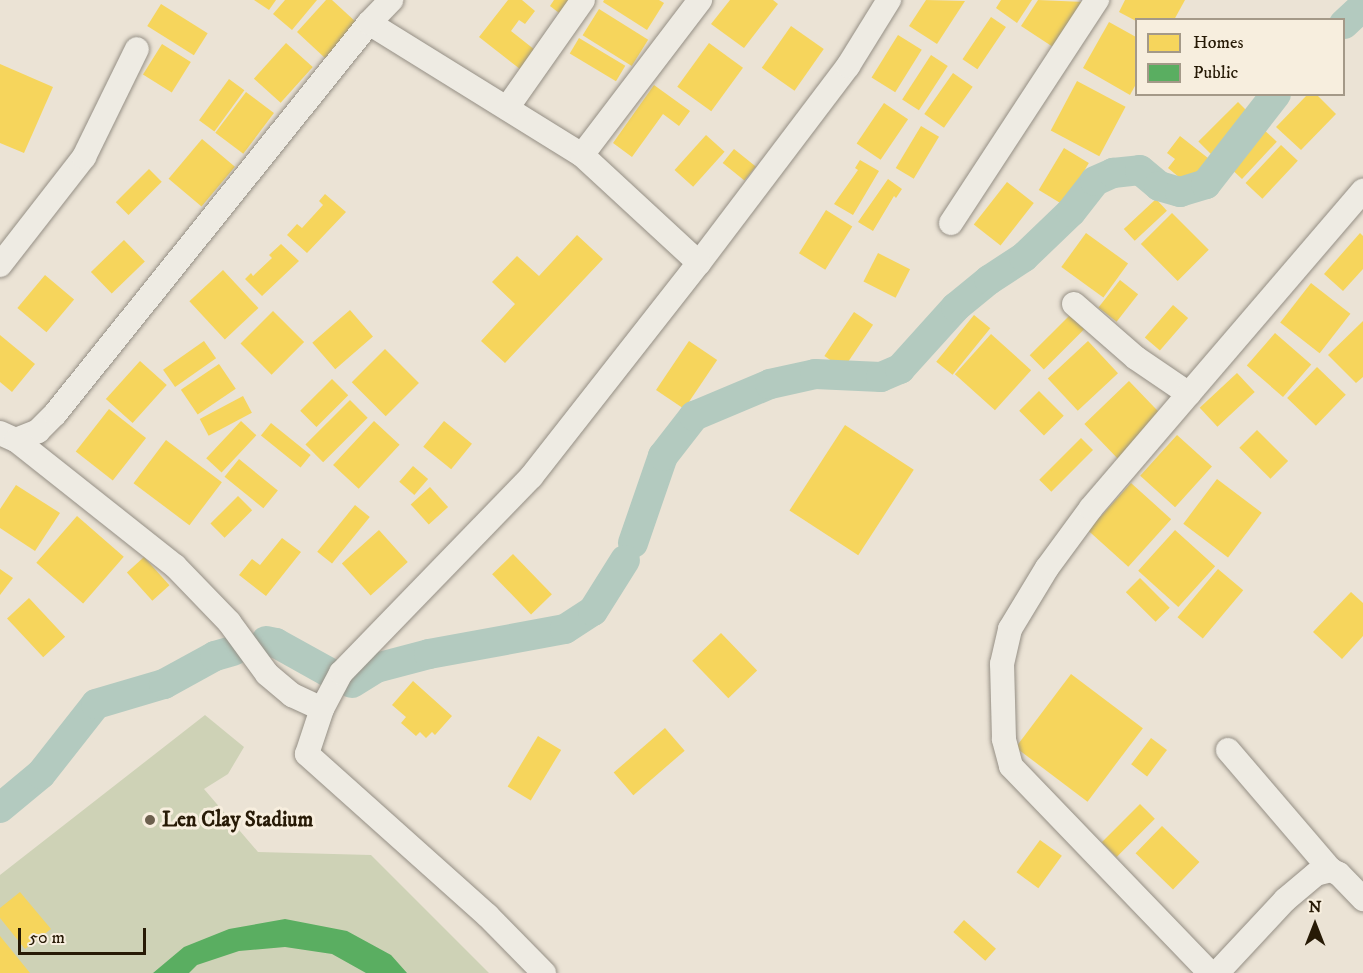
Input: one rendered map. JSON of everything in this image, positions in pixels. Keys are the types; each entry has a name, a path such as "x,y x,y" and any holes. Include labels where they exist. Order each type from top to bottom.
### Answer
{"street":[{"path":"8,436 38,430 55,414 369,23 391,0"},
{"path":"507,108 583,0"},
{"path":"582,155 700,0"},
{"path":"544,973 488,916 307,754 322,709 341,673 531,477 699,263 848,66 889,0"},
{"path":"951,223 1097,0"},
{"path":"369,23 582,155 699,263"},
{"path":"0,265 84,157 137,49"},
{"path":"1210,973 1011,766 1004,739 1002,664 1010,629 1047,568 1091,508 1363,191"},
{"path":"1074,304 1136,358 1189,394"},
{"path":"8,436 175,566 229,622 267,674 292,695 322,709"},
{"path":"1228,750 1331,870 1339,874 1363,899"},
{"path":"1217,973 1303,883 1316,874 1331,870"}],"green space":[{"name":"Len Clay Stadium","path":"205,715 244,747 228,774 204,789 258,852 371,855 489,973 0,973 0,875"}],"building: Homes":[{"path":"254,0 276,0 269,10"},
{"path":"285,0 317,0 292,30 273,14"},
{"path":"326,0 332,0 357,23 325,58 297,32"},
{"path":"508,0 522,0 535,11 525,24 519,20 511,31 535,50 520,69 479,37"},
{"path":"554,0 574,0 563,16 550,6"},
{"path":"604,0 659,0 664,3 647,30 603,2"},
{"path":"730,0 773,0 778,4 744,48 711,24"},
{"path":"926,0 965,1 937,44 909,26"},
{"path":"1001,0 1032,0 1017,23 996,8"},
{"path":"1038,0 1084,2 1053,47 1021,26"},
{"path":"1125,0 1185,0 1175,18 1135,18 1135,20 1119,12"},
{"path":"161,4 208,33 194,55 147,26"},
{"path":"599,9 648,40 632,66 583,35"},
{"path":"991,17 1006,27 977,69 962,59"},
{"path":"1109,22 1135,36 1135,86 1130,95 1083,68"},
{"path":"791,26 824,49 795,91 762,68"},
{"path":"898,35 922,50 895,92 872,77"},
{"path":"579,38 625,66 616,81 570,53"},
{"path":"286,43 313,67 281,103 254,79"},
{"path":"709,43 743,68 711,111 677,87"},
{"path":"162,44 191,62 172,93 143,75"},
{"path":"931,55 948,66 919,110 902,99"},
{"path":"0,64 53,87 24,153 0,143"},
{"path":"953,73 973,87 944,128 924,114"},
{"path":"229,79 244,90 214,131 199,120"},
{"path":"1077,81 1126,107 1099,156 1051,130"},
{"path":"654,85 690,111 679,126 663,114 632,157 613,143"},
{"path":"246,92 274,113 243,154 215,133"},
{"path":"1306,96 1318,96 1336,114 1301,150 1276,127"},
{"path":"1238,102 1255,119 1215,159 1198,142"},
{"path":"884,103 908,119 881,160 857,144"},
{"path":"921,126 939,137 914,179 896,168"},
{"path":"1260,126 1277,142 1242,179 1225,163"},
{"path":"706,135 725,152 693,187 675,170"},
{"path":"1180,136 1213,162 1192,188 1168,168 1175,159 1167,153"},
{"path":"202,139 235,167 202,206 169,179"},
{"path":"1281,145 1298,161 1262,199 1246,183"},
{"path":"1064,148 1089,163 1064,205 1039,190"},
{"path":"734,149 756,167 744,181 723,163"},
{"path":"860,160 879,171 853,215 834,204 858,170 855,168"},
{"path":"149,169 162,182 128,215 116,202"},
{"path":"888,179 902,189 896,198 894,196 873,231 858,222"},
{"path":"1007,182 1034,203 1001,245 974,225"},
{"path":"325,194 346,212 307,253 287,235 297,224 302,228 323,205 319,201"},
{"path":"1156,199 1167,211 1135,241 1124,229"},
{"path":"826,210 852,226 825,270 799,253"},
{"path":"1172,213 1209,250 1178,281 1141,244"},
{"path":"1086,233 1128,264 1103,298 1061,267"},
{"path":"1360,233 1363,236 1363,269 1343,291 1324,274"},
{"path":"577,235 603,259 505,363 481,341 515,304 492,282 517,256 539,276"},
{"path":"124,240 145,262 112,294 91,272"},
{"path":"281,244 299,261 262,296 245,279 251,273 253,276 272,258 269,255"},
{"path":"878,253 910,269 896,298 863,282"},
{"path":"223,270 258,308 225,339 189,301"},
{"path":"45,275 74,299 46,332 17,308"},
{"path":"1120,280 1138,294 1117,322 1098,308"},
{"path":"1311,283 1350,314 1320,353 1280,322"},
{"path":"1173,305 1188,318 1160,351 1145,337"},
{"path":"350,310 373,336 335,369 312,343"},
{"path":"273,311 304,342 272,375 240,344"},
{"path":"854,312 873,325 843,369 824,356"},
{"path":"974,315 990,328 953,375 936,362"},
{"path":"1070,315 1084,329 1044,369 1030,355"},
{"path":"1363,321 1363,377 1356,383 1328,355"},
{"path":"1275,333 1311,364 1283,397 1247,365"},
{"path":"991,334 1031,370 995,410 955,374"},
{"path":"0,335 35,364 12,392 0,382"},
{"path":"204,341 216,358 175,387 163,370"},
{"path":"689,341 717,360 684,409 656,390"},
{"path":"1088,341 1118,373 1078,411 1048,379"},
{"path":"385,349 419,383 386,416 352,382"},
{"path":"140,361 167,385 133,423 106,399"},
{"path":"219,364 236,389 198,415 181,390"},
{"path":"1317,367 1346,395 1316,426 1287,398"},
{"path":"1237,373 1255,392 1217,427 1200,408"},
{"path":"332,379 348,395 316,427 300,411"},
{"path":"1129,381 1166,419 1121,462 1084,424"},
{"path":"1039,391 1064,416 1044,436 1019,411"},
{"path":"243,396 252,413 209,436 200,419"},
{"path":"350,400 368,418 323,462 305,445"},
{"path":"109,409 146,438 113,480 76,452"},
{"path":"241,421 256,435 222,473 206,458"},
{"path":"374,421 400,445 359,489 333,465"},
{"path":"444,421 472,444 451,469 423,447"},
{"path":"271,423 311,455 301,468 261,435"},
{"path":"845,425 914,470 858,555 789,511"},
{"path":"1257,430 1288,461 1270,479 1239,448"},
{"path":"1177,435 1212,466 1175,507 1140,476"},
{"path":"1081,438 1093,450 1051,492 1039,480"},
{"path":"166,440 222,482 189,525 134,483"},
{"path":"239,459 278,490 263,508 225,477"},
{"path":"413,466 428,479 414,495 399,482"},
{"path":"1217,479 1262,513 1228,557 1183,524"},
{"path":"1131,483 1171,519 1128,567 1088,531"},
{"path":"16,485 60,513 35,551 0,528 0,509"},
{"path":"430,487 448,507 429,524 411,504"},
{"path":"238,496 252,510 225,538 210,524"},
{"path":"355,505 370,517 332,564 317,552"},
{"path":"77,516 124,557 83,603 36,563"},
{"path":"379,530 408,562 371,595 342,563"},
{"path":"1175,530 1215,566 1178,607 1138,571"},
{"path":"282,538 301,552 266,596 239,575 252,559 260,565"},
{"path":"513,554 552,594 531,614 492,574"},
{"path":"144,557 169,585 152,601 127,572"},
{"path":"0,569 13,578 0,595"},
{"path":"1218,569 1243,590 1203,638 1178,617"},
{"path":"1140,578 1170,608 1156,622 1126,592"},
{"path":"1351,592 1363,603 1363,636 1342,659 1313,632"},
{"path":"29,598 65,637 43,657 7,618"},
{"path":"721,633 757,670 728,698 692,661"},
{"path":"1071,674 1143,728 1088,802 1016,747"},
{"path":"413,681 452,716 435,735 432,732 426,738 420,732 416,736 401,723 406,717 392,705"},
{"path":"665,728 685,751 633,795 614,773"},
{"path":"538,736 561,750 531,800 508,787"},
{"path":"1151,738 1167,750 1147,776 1131,764"},
{"path":"1140,804 1155,819 1117,857 1102,842"},
{"path":"1162,826 1199,862 1173,889 1136,853"},
{"path":"1040,840 1062,856 1038,888 1016,872"},
{"path":"20,892 51,929 25,949 0,918 0,908"},
{"path":"964,920 996,949 985,961 953,932"},
{"path":"0,936 30,973 0,973"}],"building: Public":[{"path":"285,919 347,931 391,955 407,973 366,973 332,954 285,947 239,951 197,965 189,973 153,973 184,947 229,929"}],"waterway":[{"path":"1345,23 1363,6"},
{"path":"633,543 663,456 694,416 770,384 815,374 881,377 900,369 956,307 989,280 1024,257 1071,212 1095,181 1113,173 1140,170 1159,186 1180,192 1206,184 1274,96"},
{"path":"352,683 376,668 429,654 565,629 593,611 625,560"},
{"path":"266,641 276,643 328,672"},
{"path":"0,808 41,774 96,704 164,684 215,656 233,651"}],"place":[{"name":"Len Clay Stadium","path":"150,820"}]}
